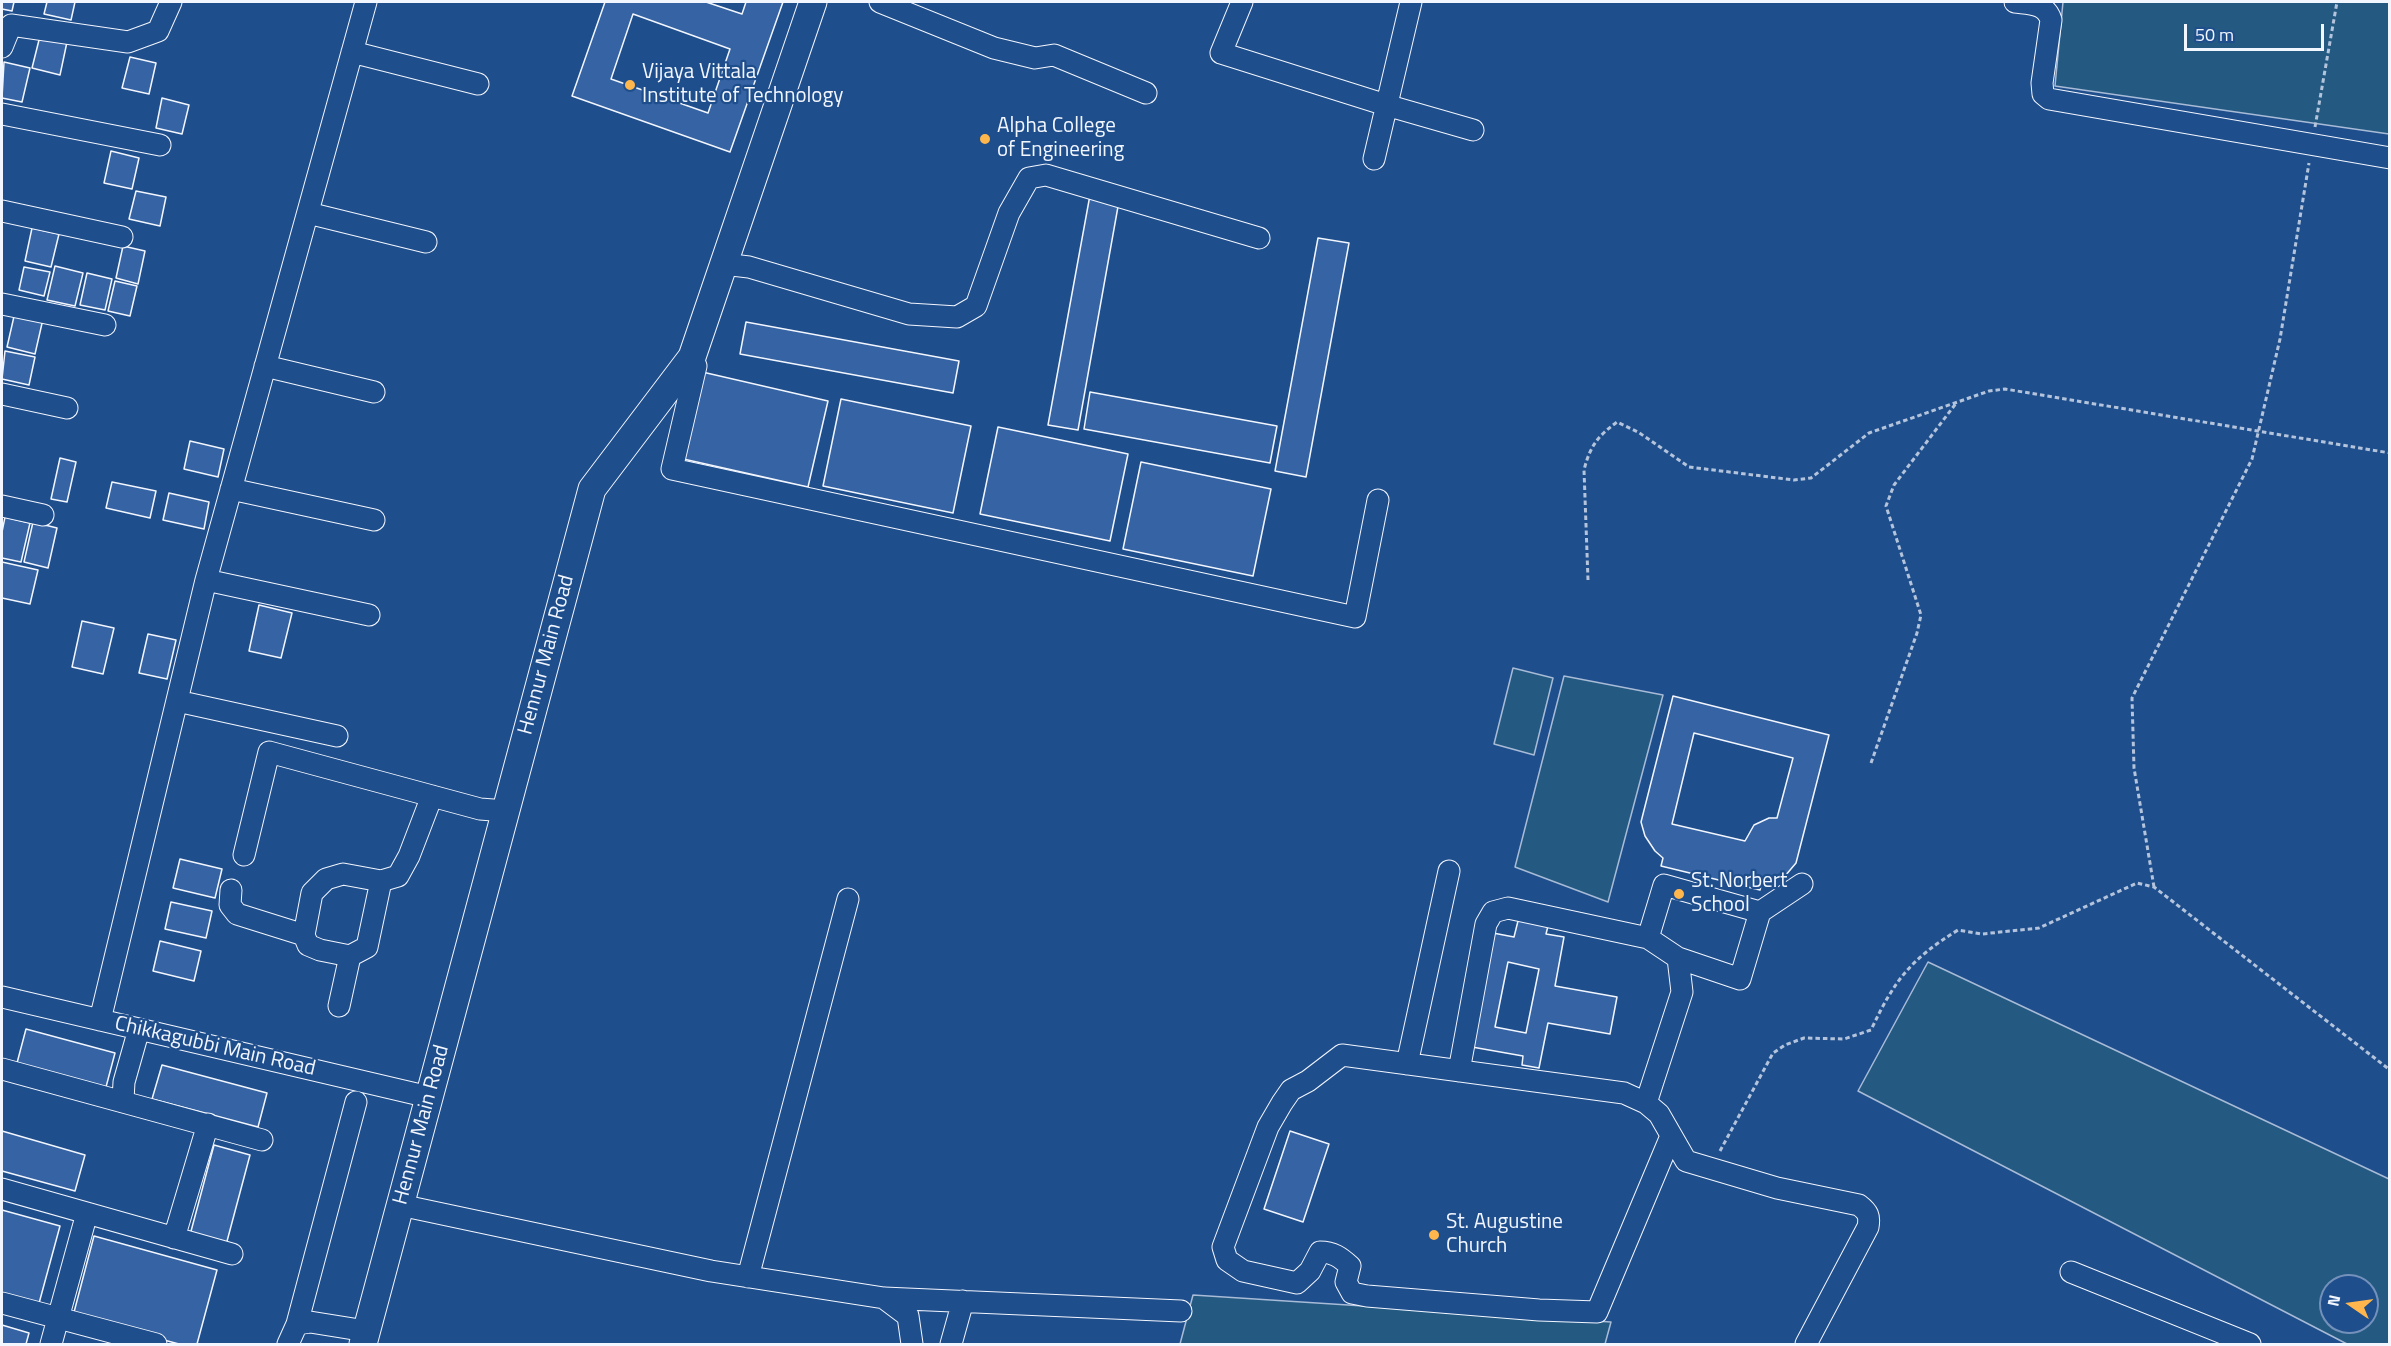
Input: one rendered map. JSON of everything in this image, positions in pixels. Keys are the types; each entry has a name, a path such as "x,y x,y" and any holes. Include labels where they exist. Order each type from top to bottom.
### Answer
{"main road":[{"name":"Hennur Main Road","path":"364,1338 592,489 692,357 813,2"}],"street":[{"path":"2,47 11,25 128,42 158,31 171,2"},
{"path":"100,1020 206,580 366,2"},
{"path":"880,2 994,48 1035,58 1054,55 1146,93"},
{"path":"1242,2 1221,53 1473,130"},
{"path":"1374,159 1411,2"},
{"path":"2015,2 2042,6 2049,12 2051,20 2042,83 2043,94 2049,99 2390,158"},
{"path":"352,52 478,84"},
{"path":"2,114 160,145"},
{"path":"723,264 749,267 909,314 957,317 976,306 1009,213 1029,178 1046,175 1259,238"},
{"path":"2,211 122,237"},
{"path":"308,213 426,242"},
{"path":"2,304 105,325"},
{"path":"692,357 696,366 672,469 1355,616 1378,500"},
{"path":"265,366 374,392"},
{"path":"2,394 67,408"},
{"path":"231,489 374,520"},
{"path":"2,506 43,515"},
{"path":"206,580 369,615"},
{"path":"177,701 337,736"},
{"path":"244,855 269,752 480,809 506,811"},
{"path":"381,881 367,947 350,956 308,945 304,934 312,893 327,879 343,874 381,881 398,876 409,856 432,795"},
{"path":"1407,1064 1449,871"},
{"path":"1459,1071 1486,924 1493,912 1508,908 1647,938 1678,958 1740,979 1760,912 1802,884"},
{"path":"1647,938 1664,885 1760,912"},
{"path":"231,890 230,905 237,914 304,934"},
{"path":"748,1277 848,899"},
{"path":"339,1006 350,956"},
{"path":"1646,1102 1682,992 1678,958"},
{"name":"Chikkagubbi Main Road","path":"2,998 429,1096"},
{"path":"123,1100 124,1082 139,1029"},
{"path":"1671,1136 1597,1312 1539,1310 1367,1296 1352,1293 1346,1282 1350,1266 1339,1256 1329,1252 1320,1252 1310,1271 1297,1283 1243,1271 1227,1260 1223,1247 1268,1127 1291,1090 1308,1081 1342,1055 1624,1093 1646,1102 1659,1114 1686,1161 1777,1188 1859,1205 1866,1211 1870,1218 1868,1227 1806,1344"},
{"path":"2,1069 123,1100 262,1140"},
{"path":"288,1344 297,1324 356,1102"},
{"path":"174,1238 208,1124"},
{"path":"2,1189 232,1254"},
{"path":"400,1204 711,1271 884,1298 1180,1311"},
{"path":"51,1344 87,1213"},
{"path":"2071,1272 2250,1344"},
{"path":"884,1298 908,1316 912,1344"},
{"path":"951,1344 963,1301"},
{"path":"2,1303 149,1344"},
{"path":"297,1324 310,1322 364,1338"}],"path":[{"path":"2154,887 2134,768 2132,698 2252,459 2280,339 2337,2"},
{"path":"1588,580 1584,470 1588,456 1599,435 1617,422 1638,432 1689,467 1794,480 1811,478 1869,433 1989,391 2005,389 2258,433 2390,453"},
{"path":"1871,763 1917,633 1921,615 1886,506 1894,485 1957,402"},
{"path":"1710,1169 1773,1053 1785,1045 1804,1038 1844,1039 1871,1030 1884,1003 1907,968 1930,947 1958,930 1982,934 2039,928 2137,883 2154,887 2390,1070"}],"shaded area":[{"path":"2063,2 2389,2 2389,134 2055,86"},
{"path":"1513,668 1553,678 1534,755 1494,744"},
{"path":"1564,676 1663,695 1608,902 1515,867"},
{"path":"1928,962 2389,1179 2389,1344 2347,1344 2328,1334 2379,1334 2379,1274 2319,1274 2319,1330 1858,1091"},
{"path":"1193,1295 1611,1322 1605,1344 1180,1344"}],"building":[{"path":"2,2 14,2 12,11 2,9"},
{"path":"47,2 75,2 71,20 44,14"},
{"path":"605,2 706,2 742,14 746,2 783,2 730,152 572,96","holes":["633,14 730,49 708,113 611,79"]},
{"path":"40,36 67,42 60,75 32,68"},
{"path":"130,57 156,63 149,94 122,88"},
{"path":"4,62 30,68 22,102 2,98"},
{"path":"162,98 189,105 182,134 156,128"},
{"path":"111,151 139,158 132,189 104,183"},
{"path":"136,191 166,197 160,226 129,219"},
{"path":"1090,195 1119,201 1078,430 1048,425"},
{"path":"32,228 59,234 51,267 25,261"},
{"path":"1318,238 1349,243 1306,477 1275,471"},
{"path":"123,246 145,251 138,284 116,278"},
{"path":"55,266 83,273 75,306 47,300"},
{"path":"24,267 50,272 44,296 19,290"},
{"path":"87,273 112,279 105,310 80,305"},
{"path":"115,281 137,286 130,316 108,311"},
{"path":"15,312 43,319 35,354 7,347"},
{"path":"746,322 959,361 953,393 740,354"},
{"path":"5,351 35,357 29,385 2,379"},
{"path":"698,371 828,401 808,487 679,458"},
{"path":"1090,392 1277,426 1270,463 1084,429"},
{"path":"841,399 971,426 953,513 823,486"},
{"path":"998,427 1128,454 1110,541 980,514"},
{"path":"190,441 224,449 218,477 184,469"},
{"path":"60,458 76,462 67,502 51,499"},
{"path":"1141,462 1271,489 1253,576 1123,549"},
{"path":"112,482 156,491 150,518 106,508"},
{"path":"169,493 209,502 204,529 163,520"},
{"path":"5,517 30,523 21,562 2,558 2,532"},
{"path":"33,522 57,528 48,568 24,562"},
{"path":"2,562 38,570 30,604 2,598"},
{"path":"259,605 292,613 281,658 249,651"},
{"path":"82,621 114,628 103,674 72,667"},
{"path":"148,634 176,640 167,679 139,673"},
{"path":"1673,696 1829,735 1796,863 1785,876 1770,882 1762,882 1760,890 1661,866 1663,858 1645,836 1641,822","holes":["1694,733 1793,758 1777,818 1769,818 1754,825 1745,841 1672,824"]},
{"path":"180,859 222,869 215,898 173,888"},
{"path":"171,902 212,911 206,938 165,929"},
{"path":"1519,917 1549,922 1546,934 1564,937 1555,986 1617,997 1610,1034 1548,1023 1539,1068 1522,1065 1523,1056 1472,1047 1493,933 1514,937","holes":["1508,962 1539,969 1526,1033 1495,1027"]},
{"path":"160,941 201,951 194,981 153,971"},
{"path":"26,1029 115,1053 106,1087 17,1063"},
{"path":"162,1065 267,1093 258,1127 152,1099"},
{"path":"2,1131 85,1155 75,1191 2,1171"},
{"path":"1290,1131 1329,1144 1303,1222 1264,1209"},
{"path":"214,1145 250,1155 226,1245 190,1235"},
{"path":"2,1210 60,1226 38,1307 2,1297"},
{"path":"94,1236 217,1270 197,1344 179,1344 73,1316"},
{"path":"2,1325 29,1333 26,1344 2,1344"}],"place":[{"name":"Vijaya Vittala Institute of Technology","path":"630,85"},
{"name":"Alpha College of Engineering","path":"985,139"},
{"name":"St. Norbert School","path":"1679,894"},
{"name":"St. Augustine Church","path":"1434,1235"}]}
